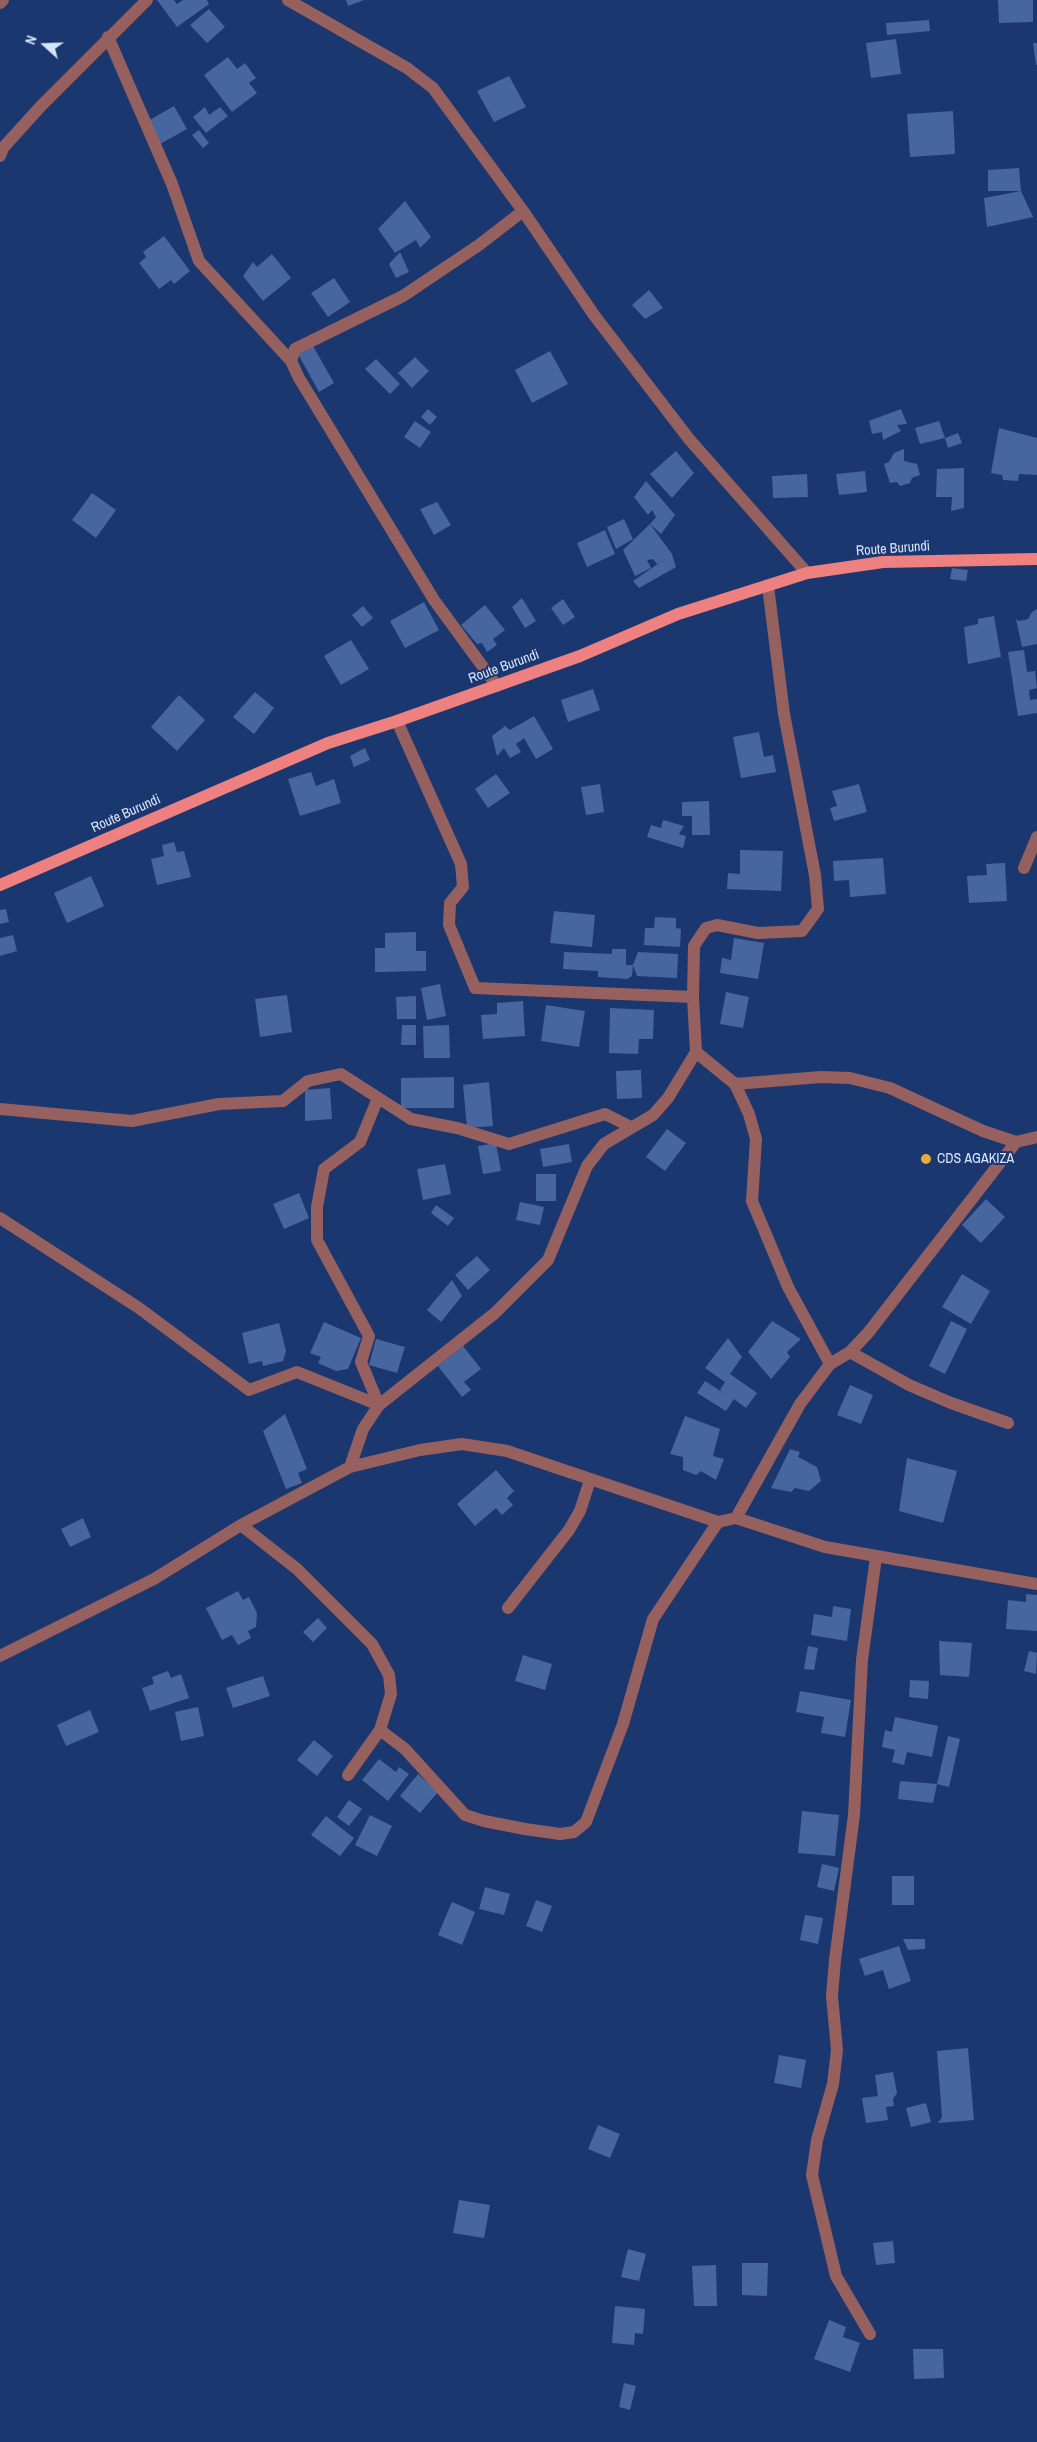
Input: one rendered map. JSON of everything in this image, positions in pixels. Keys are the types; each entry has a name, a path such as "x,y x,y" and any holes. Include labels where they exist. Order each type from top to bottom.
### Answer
{"main road":[{"name":"Route Burundi","path":"0,885 328,743 397,721 580,656 678,614 807,573 883,562 1037,559"}],"street":[{"path":"0,3 3,0"},
{"path":"0,156 3,148 41,106 147,0"},
{"path":"288,0 407,68 433,88 523,211 594,315 689,439 807,573"},
{"path":"108,37 172,184 199,261 291,361 304,387 434,600 497,686"},
{"path":"291,361 295,349 403,296 480,245 523,211"},
{"path":"350,1467 363,1429 379,1404 495,1313 548,1260 587,1166 604,1144 653,1114 668,1098 696,1052 693,998 694,946 706,928 717,925 758,933 802,931 818,909 815,875 784,714 768,586"},
{"path":"397,721 461,864 463,887 450,903 449,925 475,988 693,998"},
{"path":"1024,868 1037,837"},
{"path":"696,1052 735,1084 748,1114 756,1139 752,1201 788,1287 830,1364"},
{"path":"0,1108 132,1121 219,1104 283,1101 308,1081 341,1074 411,1119 457,1128 509,1144 605,1114 631,1128"},
{"path":"735,1084 822,1077 850,1078 890,1088 983,1131 1016,1142 1037,1136"},
{"path":"378,1098 360,1142 324,1169 317,1207 317,1240 369,1336 361,1362 379,1404"},
{"path":"736,1518 800,1404 830,1364 850,1352 868,1333 1016,1142"},
{"path":"0,1218 140,1308 249,1390 297,1372 379,1404"},
{"path":"850,1352 910,1386 952,1404 1008,1423"},
{"path":"0,1656 154,1579 241,1525 350,1467 420,1450 462,1444 507,1451 718,1522 736,1518 826,1547 1037,1584"},
{"path":"508,1608 569,1530 580,1511 590,1480"},
{"path":"380,1730 405,1749 465,1815 484,1821 525,1829 560,1834 574,1832 586,1822 623,1724 653,1619 718,1522"},
{"path":"241,1525 297,1569 372,1644 389,1675 390,1694 380,1730 348,1775"},
{"path":"870,2334 836,2276 812,2174 816,2140 833,2084 837,2050 832,1996 854,1815 862,1660 876,1557"}],"building":[{"path":"157,0 174,0 177,4 183,0 207,0 209,4 177,27"},
{"path":"346,0 364,0 348,6"},
{"path":"998,0 1033,0 1033,22 999,23"},
{"path":"209,9 225,27 207,43 190,25"},
{"path":"929,20 930,31 887,35 886,23"},
{"path":"896,39 901,74 871,78 866,43"},
{"path":"1033,43 1037,43 1037,65 1036,65"},
{"path":"228,57 237,69 245,63 256,78 249,83 257,93 232,112 204,75"},
{"path":"509,76 526,107 494,122 477,91"},
{"path":"174,106 187,129 160,144 148,121"},
{"path":"205,107 209,115 220,107 228,116 206,133 193,117"},
{"path":"953,111 955,154 910,157 907,114"},
{"path":"199,130 209,143 203,148 192,135"},
{"path":"1019,168 1021,191 988,191 988,170"},
{"path":"1021,191 1033,217 987,227 984,198"},
{"path":"405,201 431,237 420,248 416,240 395,253 378,229"},
{"path":"164,236 190,271 174,284 171,280 159,289 139,263 146,257 143,252"},
{"path":"400,252 409,272 396,278 389,264"},
{"path":"272,254 291,278 263,301 243,276 253,262 257,267"},
{"path":"334,278 350,302 328,317 311,293"},
{"path":"649,290 663,308 645,319 632,305"},
{"path":"313,346 334,383 319,392 298,354"},
{"path":"550,351 568,384 532,403 515,370"},
{"path":"415,357 429,371 412,388 398,373"},
{"path":"376,359 400,384 390,394 365,369"},
{"path":"428,409 437,417 430,425 421,417"},
{"path":"901,409 907,424 897,425 901,431 883,440 882,432 872,434 869,421"},
{"path":"415,421 431,432 420,448 404,437"},
{"path":"939,421 945,438 920,444 915,428"},
{"path":"999,428 1037,438 1037,475 1019,474 1018,481 1003,480 1002,475 991,473"},
{"path":"958,433 962,443 948,448 945,438"},
{"path":"904,449 904,461 917,464 920,475 912,478 910,483 900,486 897,482 890,483 884,464 889,462 894,453"},
{"path":"676,451 694,473 672,498 650,474"},
{"path":"964,468 964,508 951,511 952,497 936,497 937,469"},
{"path":"865,471 867,492 839,495 836,474"},
{"path":"807,474 808,497 773,498 772,476"},
{"path":"646,481 675,515 661,534 650,524 656,517 652,510 648,515 634,497"},
{"path":"92,493 116,510 96,538 72,520"},
{"path":"437,502 451,525 434,535 420,509"},
{"path":"624,519 633,539 616,549 607,527"},
{"path":"650,524 672,554 676,567 639,588 633,581 665,559 657,564 653,559 647,560 651,568 635,576 623,550"},
{"path":"605,530 615,554 587,567 577,543"},
{"path":"952,568 968,570 966,581 950,579"},
{"path":"522,598 536,621 525,628 512,607"},
{"path":"563,599 575,617 563,625 551,608"},
{"path":"424,602 439,630 405,648 390,621"},
{"path":"485,605 505,630 493,639 497,645 487,652 482,643 477,644 461,625"},
{"path":"363,606 373,618 362,627 352,615"},
{"path":"1037,609 1037,644 1022,647 1016,619 1019,621 1028,619 1032,612"},
{"path":"994,616 1001,657 968,664 964,627 978,624 978,619"},
{"path":"351,640 369,669 341,685 324,656"},
{"path":"1024,650 1027,672 1035,671 1037,688 1029,690 1030,700 1037,699 1037,713 1018,716 1008,652"},
{"path":"593,689 600,710 568,722 561,700"},
{"path":"255,692 274,708 254,734 233,717"},
{"path":"179,695 205,720 177,751 151,727"},
{"path":"534,716 553,749 536,759 524,738 516,744 521,752 510,758 504,748 497,756 492,736 505,726 510,730"},
{"path":"759,732 764,757 773,755 776,772 741,778 733,737"},
{"path":"365,748 370,760 354,767 350,756"},
{"path":"311,772 316,786 334,779 341,803 300,816 288,779"},
{"path":"496,774 510,793 488,808 475,789"},
{"path":"600,784 604,812 586,815 581,787"},
{"path":"859,784 867,812 834,821 830,808 837,806 832,791"},
{"path":"709,801 710,835 692,835 692,816 682,816 682,802"},
{"path":"663,820 684,826 679,834 686,836 683,848 647,837 651,825 661,828"},
{"path":"174,842 177,852 184,851 191,877 157,885 151,859 164,856 162,845"},
{"path":"740,850 783,851 781,891 727,889 728,873 740,874"},
{"path":"883,858 886,894 850,897 849,880 834,881 833,861"},
{"path":"1005,863 1007,901 969,903 967,876 987,875 986,864"},
{"path":"91,876 104,906 67,923 54,893"},
{"path":"6,909 9,922 0,924 0,910"},
{"path":"554,911 595,915 592,947 550,943"},
{"path":"655,917 676,918 676,928 681,929 680,947 644,945 645,928 654,928"},
{"path":"416,932 416,951 426,951 426,971 375,972 375,948 385,948 385,933"},
{"path":"13,935 17,951 0,956 0,938"},
{"path":"734,938 764,943 758,979 720,973 722,958 731,960"},
{"path":"612,949 626,949 626,965 633,965 632,976 627,979 598,977 598,971 563,969 564,952 612,954"},
{"path":"638,952 678,954 677,978 637,976 633,965"},
{"path":"440,984 446,1016 427,1020 421,988"},
{"path":"726,992 749,997 743,1028 720,1024"},
{"path":"287,995 292,1032 260,1037 255,999"},
{"path":"416,996 416,1019 397,1019 396,997"},
{"path":"523,1001 525,1036 483,1039 481,1015 497,1014 497,1003"},
{"path":"546,1005 585,1011 579,1047 541,1041"},
{"path":"610,1008 654,1010 653,1039 639,1039 638,1054 609,1053"},
{"path":"402,1025 416,1025 416,1045 401,1045"},
{"path":"449,1025 450,1058 424,1058 423,1026"},
{"path":"641,1070 642,1098 617,1099 616,1071"},
{"path":"454,1077 454,1108 401,1108 401,1078"},
{"path":"489,1082 493,1126 467,1128 463,1085"},
{"path":"330,1088 332,1119 305,1121 305,1090"},
{"path":"667,1129 686,1143 665,1171 646,1157"},
{"path":"496,1143 501,1171 483,1174 478,1146"},
{"path":"569,1144 572,1162 543,1167 540,1149"},
{"path":"445,1164 451,1194 423,1200 417,1169"},
{"path":"536,1174 556,1174 556,1201 536,1201"},
{"path":"299,1193 309,1218 284,1229 273,1204"},
{"path":"986,1199 1005,1217 981,1243 962,1225"},
{"path":"520,1202 544,1207 540,1225 516,1220"},
{"path":"436,1205 454,1218 448,1226 431,1213"},
{"path":"477,1256 490,1270 468,1290 455,1275"},
{"path":"962,1274 990,1291 971,1324 942,1307"},
{"path":"452,1280 462,1296 441,1322 427,1310"},
{"path":"772,1321 801,1339 787,1352 790,1357 771,1379 748,1352"},
{"path":"951,1321 967,1329 945,1374 929,1366"},
{"path":"324,1322 361,1338 348,1369 336,1371 318,1363 321,1357 310,1353"},
{"path":"279,1323 286,1351 283,1361 263,1366 262,1361 249,1364 242,1333"},
{"path":"728,1338 742,1357 730,1374 757,1393 746,1408 734,1399 726,1411 697,1393 705,1381 725,1394 720,1390 725,1382 705,1368"},
{"path":"376,1339 405,1347 397,1373 369,1365"},
{"path":"463,1346 481,1369 464,1382 471,1390 462,1397 438,1366"},
{"path":"850,1385 873,1395 861,1424 837,1415"},
{"path":"285,1414 307,1469 298,1473 302,1483 286,1489 263,1431"},
{"path":"685,1416 720,1429 713,1456 724,1459 716,1480 701,1471 696,1475 683,1470 683,1457 670,1454"},
{"path":"790,1449 800,1452 798,1457 817,1467 821,1481 809,1491 795,1488 791,1492 771,1488"},
{"path":"907,1458 957,1471 943,1523 899,1511"},
{"path":"496,1470 514,1491 507,1498 513,1505 502,1515 496,1508 475,1526 457,1504"},
{"path":"83,1518 91,1537 70,1547 61,1529"},
{"path":"238,1591 243,1600 249,1597 257,1613 256,1627 248,1631 251,1638 238,1645 232,1635 222,1640 206,1608"},
{"path":"1026,1594 1037,1595 1037,1631 1006,1629 1008,1600 1026,1602"},
{"path":"833,1606 851,1609 847,1641 811,1635 814,1614 832,1617"},
{"path":"318,1618 327,1628 313,1642 303,1632"},
{"path":"939,1641 972,1643 969,1677 940,1675"},
{"path":"808,1646 818,1648 814,1670 804,1669"},
{"path":"1029,1651 1037,1653 1036,1674 1024,1671"},
{"path":"523,1655 552,1664 545,1690 515,1681"},
{"path":"168,1671 171,1678 181,1674 189,1698 150,1711 142,1688 154,1684 152,1677"},
{"path":"263,1676 270,1696 233,1708 226,1688"},
{"path":"910,1680 929,1681 928,1699 909,1697"},
{"path":"800,1691 851,1700 845,1737 821,1733 824,1717 796,1712"},
{"path":"198,1707 204,1736 181,1741 175,1712"},
{"path":"90,1710 99,1732 66,1746 57,1725"},
{"path":"895,1717 938,1726 932,1757 907,1752 904,1765 892,1762 895,1750 882,1747 885,1730 892,1732"},
{"path":"948,1736 960,1739 949,1787 937,1784"},
{"path":"314,1740 333,1756 317,1776 297,1760"},
{"path":"379,1759 396,1772 399,1767 409,1774 388,1801 362,1780"},
{"path":"418,1774 438,1792 420,1813 400,1796"},
{"path":"900,1781 937,1784 933,1803 898,1799"},
{"path":"349,1800 362,1809 349,1826 337,1817"},
{"path":"802,1811 839,1815 835,1856 798,1853"},
{"path":"370,1815 392,1826 377,1856 355,1845"},
{"path":"326,1816 354,1838 340,1856 311,1835"},
{"path":"822,1864 839,1868 834,1891 817,1887"},
{"path":"892,1876 914,1876 914,1905 892,1905"},
{"path":"485,1887 510,1894 504,1915 479,1909"},
{"path":"536,1900 552,1906 542,1932 526,1926"},
{"path":"452,1902 475,1912 462,1945 438,1935"},
{"path":"805,1915 823,1918 818,1944 800,1940"},
{"path":"903,1939 925,1939 925,1949 908,1950"},
{"path":"899,1946 911,1981 889,1989 883,1970 865,1976 859,1959"},
{"path":"968,2048 974,2120 938,2123 942,2117 937,2051"},
{"path":"779,2055 806,2060 801,2088 774,2083"},
{"path":"893,2072 897,2093 893,2099 894,2106 886,2107 888,2120 866,2123 862,2098 878,2096 875,2075"},
{"path":"926,2103 931,2122 911,2127 906,2108"},
{"path":"598,2125 620,2134 610,2158 588,2149"},
{"path":"459,2200 490,2205 484,2238 453,2233"},
{"path":"893,2241 895,2263 876,2265 873,2243"},
{"path":"628,2249 646,2254 639,2281 621,2277"},
{"path":"742,2263 768,2263 767,2296 742,2295"},
{"path":"716,2265 717,2306 694,2306 692,2266"},
{"path":"615,2306 645,2309 643,2334 635,2333 634,2345 612,2343"},
{"path":"829,2320 846,2327 843,2337 860,2343 850,2372 814,2359"},
{"path":"913,2349 943,2349 944,2378 914,2379"},
{"path":"624,2383 636,2386 630,2410 619,2407"}],"place":[{"name":"CDS AGAKIZA","path":"926,1159"}]}
